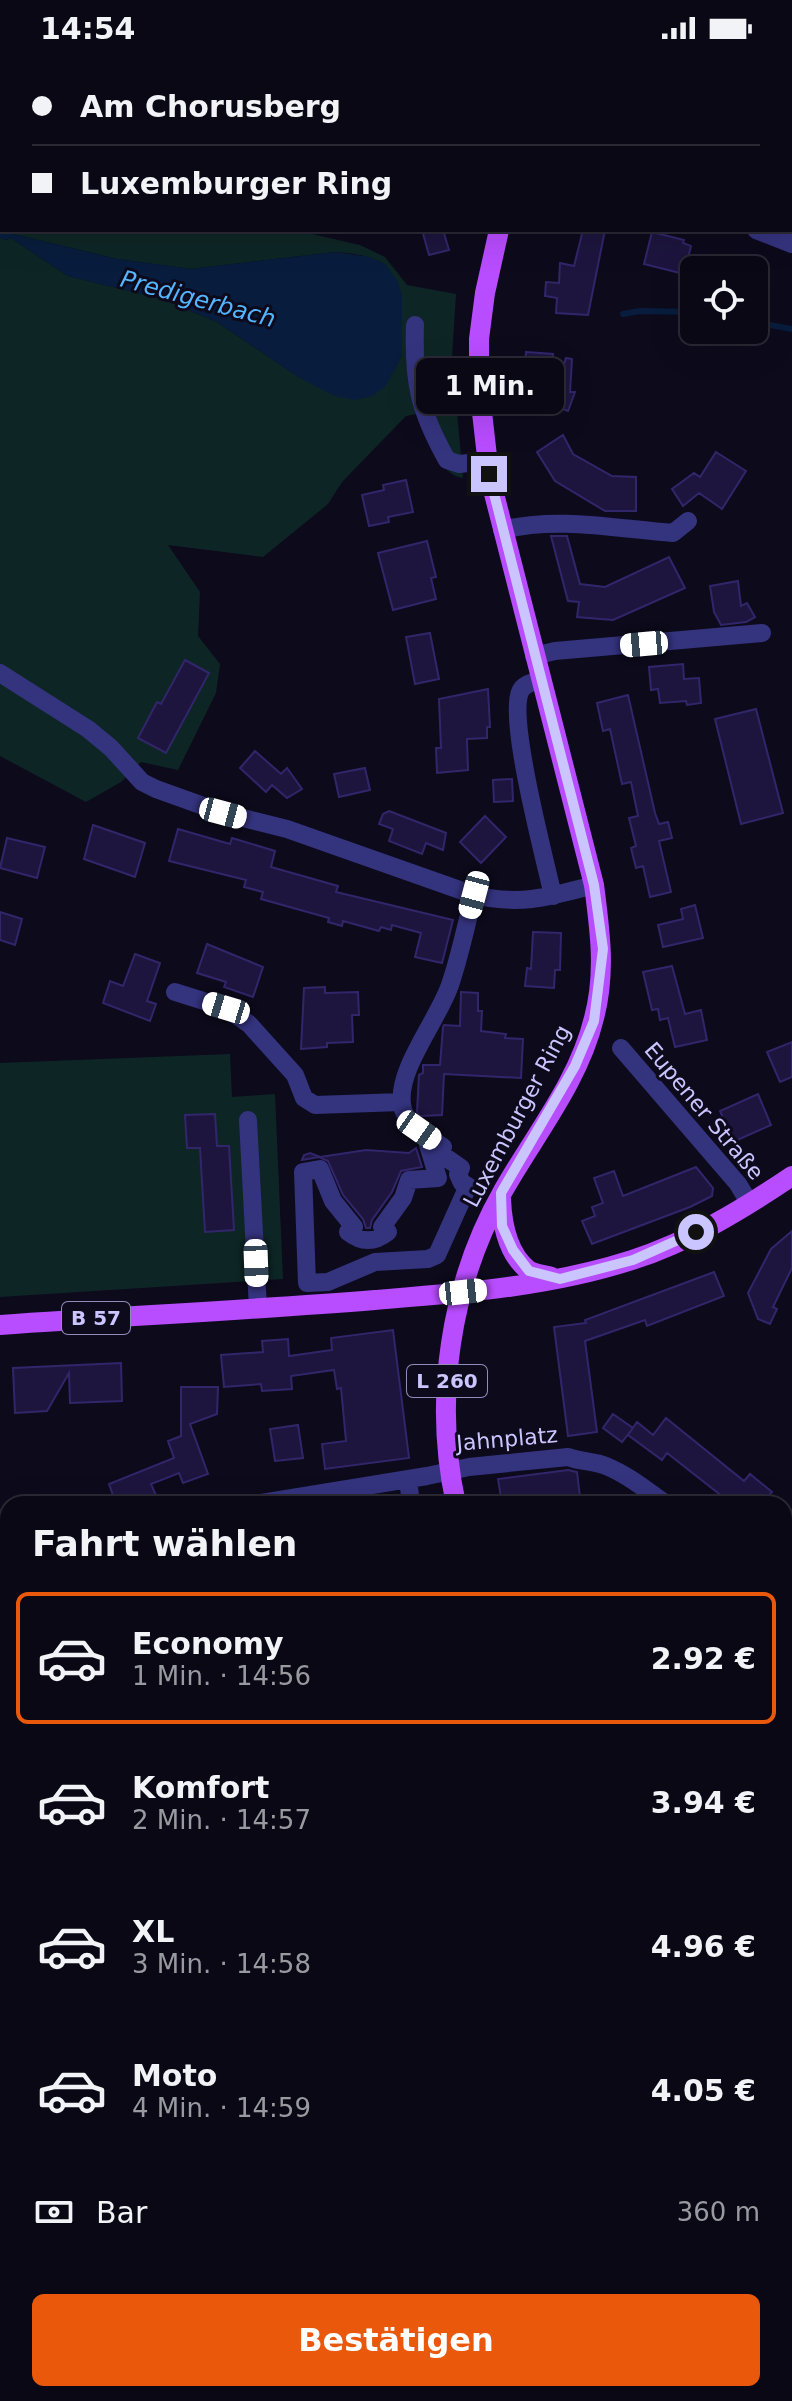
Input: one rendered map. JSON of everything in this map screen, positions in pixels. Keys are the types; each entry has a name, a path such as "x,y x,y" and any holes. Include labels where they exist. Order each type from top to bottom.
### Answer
{"main road":[{"name":"Luxemburger Ring","path":"463,1292 477,1244 501,1193 575,1066 594,1021 603,949 594,885 502,530 488,461 479,386 479,339 499,232"},
{"name":"Eupener Straße","path":"0,1325 463,1292 560,1279 633,1260 677,1242 750,1204 792,1176"},
{"path":"501,1193 502,1226 513,1250 529,1271 560,1279"},
{"name":"Jahnplatz","path":"449,1470 445,1433 446,1386 463,1292"},
{"name":"L 260","path":"449,1470 454,1496"}],"street":[{"path":"761,232 792,244"},
{"path":"415,325 417,392 434,438 447,460 459,464 488,461"},
{"path":"502,530 523,525 567,525 673,533 688,521"},
{"path":"534,656 555,651 762,633"},
{"path":"0,673 88,729 111,748 142,782 223,813 287,829 474,895 517,902 594,885"},
{"path":"540,680 527,684 519,693 519,738 553,896"},
{"path":"457,1156 408,1121 401,1102 406,1071 438,1015 451,983 474,895"},
{"path":"175,992 226,1008 249,1024 295,1075 304,1098 315,1105 401,1102"},
{"name":"Eupener Straße","path":"621,1048 738,1184 750,1204"},
{"path":"248,1120 258,1308"},
{"path":"428,1145 461,1168 458,1174 462,1183 468,1186 455,1215 437,1255 428,1259 375,1262 328,1282 307,1283 303,1172 320,1169 333,1201 354,1227 348,1232 371,1241 388,1232 382,1227 403,1198 409,1180 438,1178 428,1145"},
{"name":"Jahnplatz","path":"449,1470 568,1457 580,1462 602,1464 632,1479 655,1496"},
{"path":"304,1496 449,1470"},
{"path":"408,1479 410,1496"}],"green space":[{"path":"312,232 360,245 385,257 407,285 456,294 452,357 463,478 454,475 440,462 417,414 406,416 342,482 328,504 263,557 168,545 200,592 198,636 220,664 216,693 178,770 141,762 121,782 86,802 0,756 0,238 11,238 68,276 162,299 217,322 300,378 402,296 392,274 385,267 378,261 359,255 335,252 191,269 117,259 13,234"},
{"path":"230,1054 232,1097 275,1094 283,1279 0,1297 0,1063"}],"water":[{"path":"0,232 13,232 117,259 191,269 335,252 370,257 385,264 398,282 402,296 402,356 385,387 372,396 355,400 335,396 300,378 217,322 162,299 68,276 11,238 0,238"}],"building":[{"path":"423,232 444,232 449,250 429,255"},
{"path":"582,232 605,232 588,315 556,313 557,298 545,296 546,282 559,283 560,263 574,266"},
{"path":"652,232 684,240 683,243 691,246 688,256 680,256 680,273 644,264"},
{"path":"526,352 553,354 552,363 564,364 566,358 572,359 570,392 575,392 568,411 551,405 556,390 523,388"},
{"path":"563,435 573,454 612,476 636,477 636,511 605,511 555,481 537,452"},
{"path":"716,452 746,471 722,509 699,493 683,506 672,489 694,473 700,477"},
{"path":"406,480 413,512 388,517 389,522 369,526 362,495 384,490 383,485"},
{"path":"551,536 567,536 580,584 605,587 669,557 685,588 613,620 577,617 579,602 568,601"},
{"path":"427,541 436,577 431,578 436,599 393,610 378,553"},
{"path":"738,581 741,606 747,603 755,617 746,622 721,625 714,612 710,586"},
{"path":"430,633 439,679 415,684 406,637"},
{"path":"185,660 209,673 166,753 138,738"},
{"path":"683,664 684,679 699,678 701,703 660,703 658,689 651,690 649,667"},
{"path":"488,689 490,727 487,727 487,738 467,739 468,770 437,773 436,748 441,748 439,699"},
{"path":"628,695 655,813 659,824 668,822 672,838 659,841 671,892 650,897 643,866 636,868 631,848 636,846 629,818 638,816 631,782 622,784 610,729 603,731 597,703"},
{"path":"756,709 783,813 741,824 715,719"},
{"path":"255,751 281,774 287,768 302,789 287,798 272,785 266,792 240,768"},
{"path":"365,768 370,790 339,797 334,774"},
{"path":"512,779 513,801 494,802 493,780"},
{"path":"389,811 446,833 443,850 426,843 422,854 389,841 393,829 379,824 383,814"},
{"path":"485,816 506,837 481,863 460,842"},
{"path":"93,825 145,843 135,877 84,859"},
{"path":"178,829 230,844 232,838 275,851 271,867 338,886 336,892 453,920 442,963 415,957 421,933 392,925 391,930 381,927 379,931 343,921 342,926 328,922 329,918 261,899 263,892 244,887 246,880 169,861"},
{"path":"7,838 45,847 37,878 0,868"},
{"path":"695,905 703,938 663,947 658,925 683,919 681,909"},
{"path":"0,912 22,919 15,945 0,940"},
{"path":"533,932 561,933 560,970 555,970 554,988 525,986 527,968 531,969"},
{"path":"207,944 263,967 253,997 224,987 226,982 197,973"},
{"path":"135,954 160,963 147,1001 156,1004 150,1021 103,1003 110,981 123,986"},
{"path":"672,966 685,1014 701,1010 707,1040 675,1047 668,1018 660,1020 658,1009 652,1010 643,972"},
{"path":"325,987 325,993 358,992 359,1015 352,1015 353,1042 327,1043 327,1047 301,1049 304,988"},
{"path":"461,992 478,993 478,1011 482,1011 481,1031 523,1039 521,1078 444,1074 442,1115 420,1116 417,1112 419,1075 423,1073 423,1065 440,1065 444,1025 460,1026"},
{"path":"792,1042 792,1077 780,1082 767,1052"},
{"path":"758,1094 771,1125 733,1142 720,1111"},
{"path":"215,1114 217,1146 229,1146 234,1230 205,1232 200,1148 187,1148 185,1115"},
{"path":"416,1148 422,1167 401,1171 370,1228 366,1228 363,1219 343,1195 328,1161 319,1157 302,1160 304,1155 310,1153 320,1157 366,1150 409,1153"},
{"path":"696,1167 713,1188 712,1196 592,1244 582,1221 595,1216 592,1207 603,1203 594,1178 614,1171 623,1196"},
{"path":"792,1231 792,1268 773,1307 777,1309 770,1324 758,1319 748,1293 771,1249"},
{"path":"714,1272 724,1296 647,1326 645,1320 585,1341 597,1432 568,1436 554,1327 586,1323 585,1320"},
{"path":"393,1330 409,1458 325,1469 322,1444 346,1441 341,1388 337,1389 334,1370 291,1376 292,1389 262,1391 261,1384 224,1387 221,1355 263,1352 262,1341 288,1339 289,1356 332,1350 331,1338"},
{"path":"121,1363 122,1401 70,1403 69,1373 47,1411 15,1413 13,1368"},
{"path":"181,1387 218,1387 217,1414 190,1424 208,1474 183,1483 179,1473 151,1484 156,1496 113,1496 109,1484 174,1458 168,1441 181,1436"},
{"path":"613,1414 633,1428 622,1442 603,1428"},
{"path":"666,1418 744,1481 750,1474 772,1492 769,1496 722,1496 667,1453 662,1460 628,1435 637,1422 653,1435"},
{"path":"298,1425 303,1458 275,1461 270,1429"},
{"path":"568,1470 577,1472 580,1496 501,1496 498,1479"}],"waterway":[{"name":"Predigerbach","path":"623,314 680,312"},
{"name":"Predigerbach","path":"768,325 792,329"}],"route":[{"path":"489,474 594,885 603,949 594,1021 575,1066 501,1193 502,1226 513,1250 529,1271 560,1279 633,1260 696,1232"}]}
